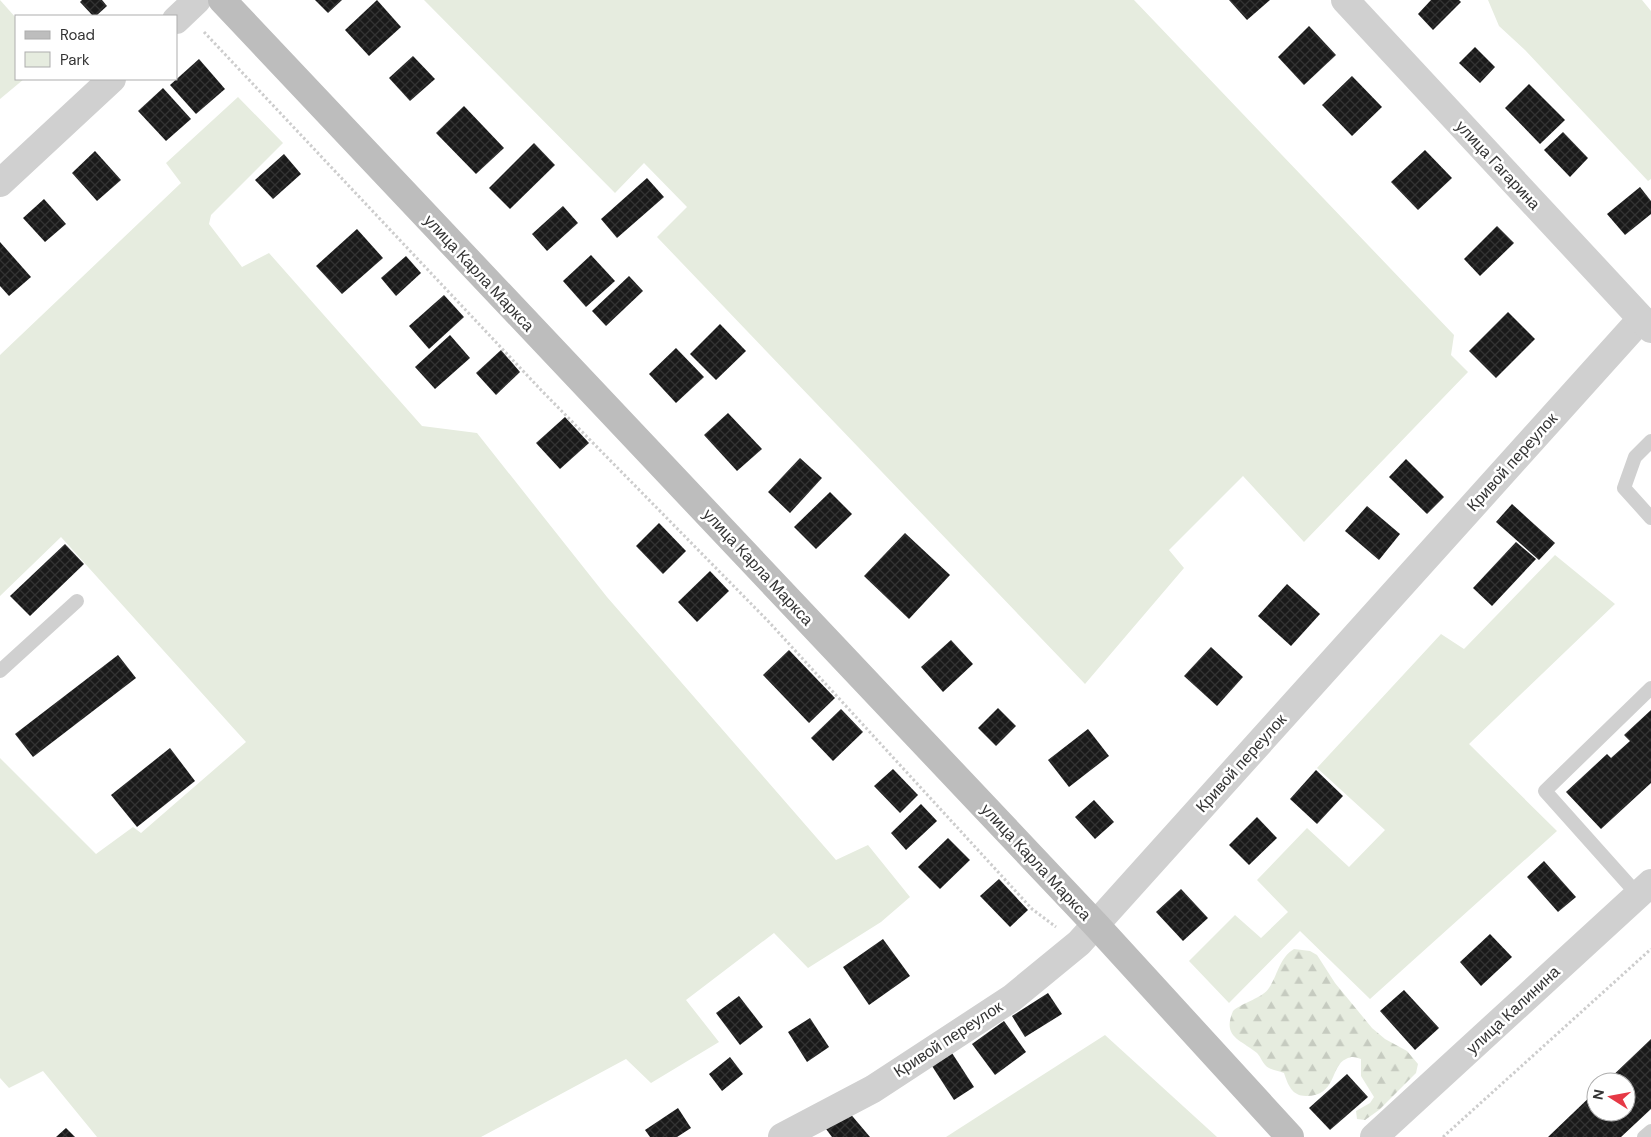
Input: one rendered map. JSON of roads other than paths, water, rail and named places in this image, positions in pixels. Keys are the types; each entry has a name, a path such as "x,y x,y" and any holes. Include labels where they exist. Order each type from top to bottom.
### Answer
{"main road":[{"name":"улица Карла Маркса","path":"222,0 1087,934 1290,1137"}],"street":[{"name":"улица Гагарина","path":"1345,0 1646,324"},
{"path":"0,183 111,80"},
{"name":"Кривой переулок","path":"782,1137 881,1084 1012,998 1087,934 1646,324"},
{"name":"улица Калинина","path":"1374,1137 1644,889"}],"lane":[{"path":"1651,441 1635,457 1624,488 1651,518"},
{"path":"0,671 77,601"},
{"path":"1644,889 1545,791 1651,688"},
{"path":"1644,1137 1651,1131"}]}
